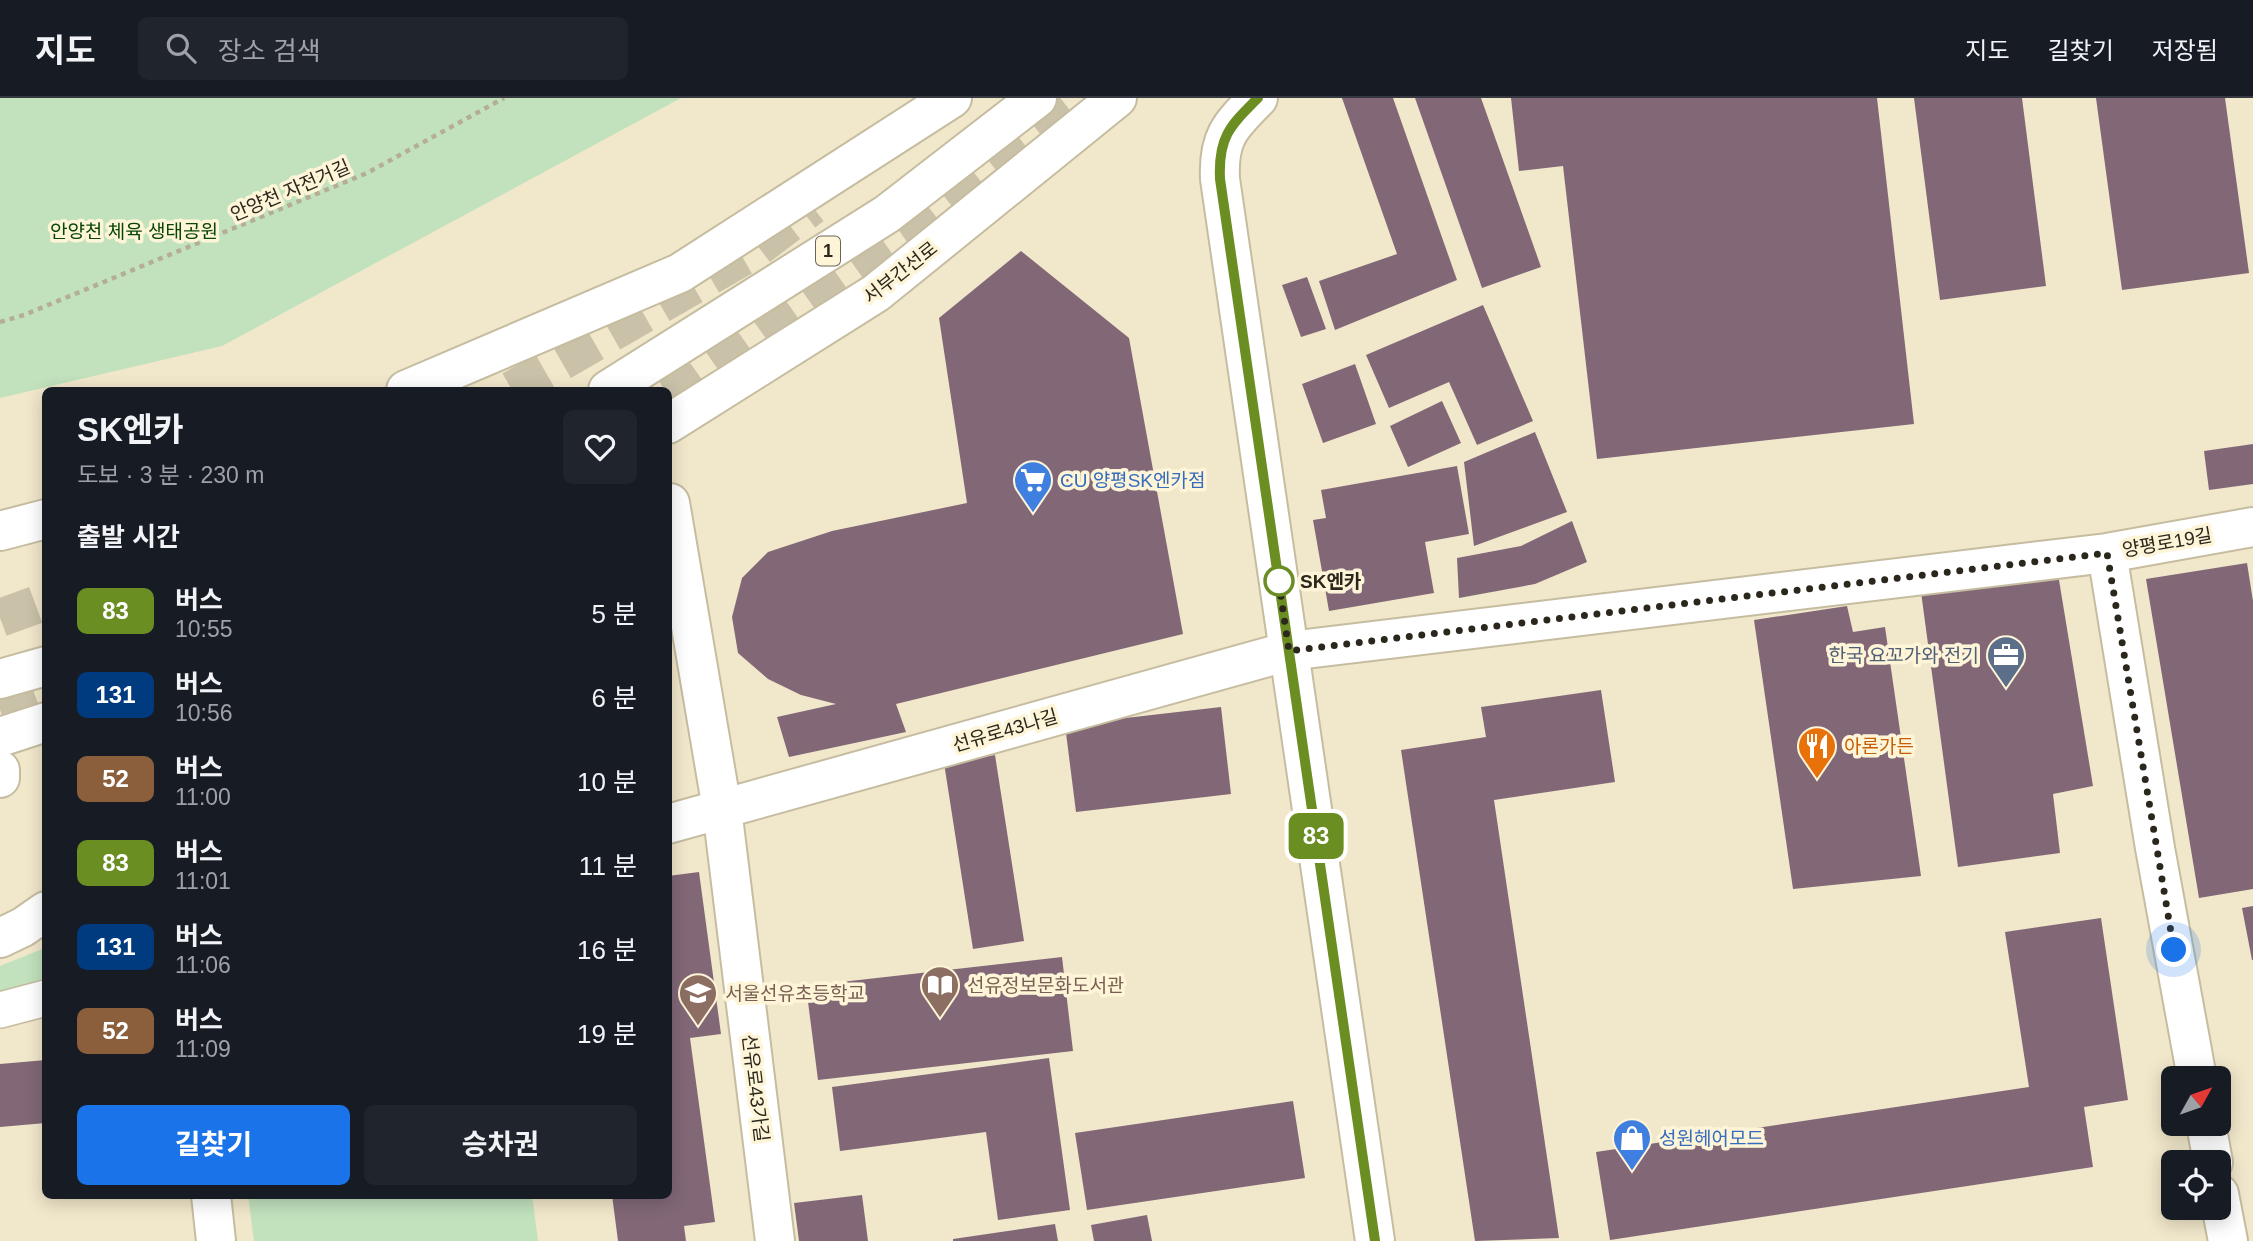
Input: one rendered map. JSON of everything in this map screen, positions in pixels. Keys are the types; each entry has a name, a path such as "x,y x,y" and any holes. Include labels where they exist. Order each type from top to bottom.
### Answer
{"street":[{"path":"413,387 680,273 952,98"},
{"name":"1","path":"613,387 887,214 1037,98"},
{"name":"서부간선로","path":"672,421 876,293 1117,98"},
{"path":"1258,98 1227,129 1219,156 1220,179 1375,1241"},
{"path":"672,445 747,374"},
{"path":"672,515 722,809"},
{"path":"0,531 42,520"},
{"name":"양평로19길","path":"1289,651 2107,553 2253,527"},
{"path":"2107,553 2155,848 2195,1066"},
{"name":"선유로43나길","path":"672,823 1289,651"},
{"path":"0,679 42,667"},
{"path":"0,737 42,723"},
{"path":"0,770 0,778"},
{"name":"선유로43가길","path":"722,809 775,1241"},
{"path":"0,938 23,928 42,914"},
{"path":"0,1010 42,999"},
{"path":"211,1199 216,1241"},
{"path":"2224,1220 2228,1241"}],"path":[{"name":"안양천 자전거길","path":"0,322 24,315 367,173 504,98"}],"green space":[{"name":"안양천 체육 생태공원","path":"0,98 681,98 222,346 0,398"},
{"path":"42,949 42,1015 0,1026 0,966"},
{"path":"249,1199 533,1199 538,1241 254,1241"}],"building":[{"path":"1342,98 1393,98 1457,280 1335,330 1319,281 1397,254"},
{"path":"1415,98 1481,98 1541,267 1482,288"},
{"path":"1511,98 1877,98 1914,424 1597,459 1563,166 1519,171"},
{"path":"1914,98 2022,98 2046,286 1940,300"},
{"path":"2096,98 2225,98 2249,273 2122,290"},
{"path":"1021,251 1129,338 1183,634 896,704 906,732 789,757 777,717 836,704 801,695 768,679 738,653 732,617 742,578 768,552 832,531 967,503 939,318"},
{"path":"1307,277 1326,329 1301,337 1282,285"},
{"path":"1483,305 1533,421 1477,445 1449,382 1389,408 1366,355"},
{"path":"1355,364 1376,424 1323,443 1302,384"},
{"path":"1442,401 1461,443 1408,467 1390,426"},
{"path":"1535,432 1567,512 1474,546 1464,462"},
{"path":"2253,444 2253,484 2209,490 2204,451"},
{"path":"1457,466 1469,534 1425,542 1434,593 1329,611 1313,520 1326,518 1321,490"},
{"path":"1572,521 1587,562 1535,584 1459,598 1457,558 1521,546"},
{"path":"2247,563 2253,601 2253,889 2199,898 2146,579"},
{"name":"한국 요꼬가와 전기","path":"2058,574 2093,786 2053,794 2060,853 1958,867 1921,592"},
{"path":"1847,606 1853,632 1885,627 1921,876 1793,889 1754,620"},
{"path":"1601,690 1615,782 1494,800 1559,1238 1475,1241 1401,750 1486,737 1481,707"},
{"path":"1221,707 1231,794 1076,812 1065,725"},
{"path":"995,755 1024,941 973,949 944,763"},
{"path":"699,872 721,1034 690,1038 715,1222 684,1226 686,1241 618,1241 613,1199 672,1199 672,875"},
{"path":"2253,906 2253,960 2252,960 2242,908"},
{"path":"2101,918 2128,1100 2084,1107 2093,1167 1610,1240 1596,1152 2029,1087 2005,932"},
{"name":"선유정보문화도서관","path":"1062,957 1073,1051 818,1080 806,986"},
{"path":"1049,1058 1070,1210 998,1220 986,1132 840,1151 832,1087"},
{"path":"42,1060 42,1123 0,1127 0,1064"},
{"path":"1293,1101 1305,1178 1087,1210 1075,1133"},
{"path":"862,1195 868,1241 799,1241 794,1203"},
{"path":"1147,1215 1152,1241 1094,1241 1091,1225"},
{"path":"1055,1224 1058,1241 953,1241 953,1239"}],"tunnel":[{"path":"672,395 699,380 919,225 1082,98"},
{"path":"517,387 753,251 812,206"},
{"path":"0,618 42,602"},
{"path":"0,710 42,694"}],"bus line":[{"name":"83","path":"1258,98 1227,129 1219,156 1220,179 1375,1241"}],"place":[{"name":"CU 양평SK엔카점","path":"1033,514"},
{"name":"SK엔카","path":"1279,581"},
{"name":"한국 요꼬가와 전기","path":"2006,689"},
{"name":"아론가든","path":"1817,780"},
{"name":"선유정보문화도서관","path":"940,1019"},
{"name":"서울선유초등학교","path":"698,1027"},
{"name":"성원헤어모드","path":"1632,1172"}],"route":[{"path":"1279,581 1277,570 1289,651 2107,553 2174,950"}]}
